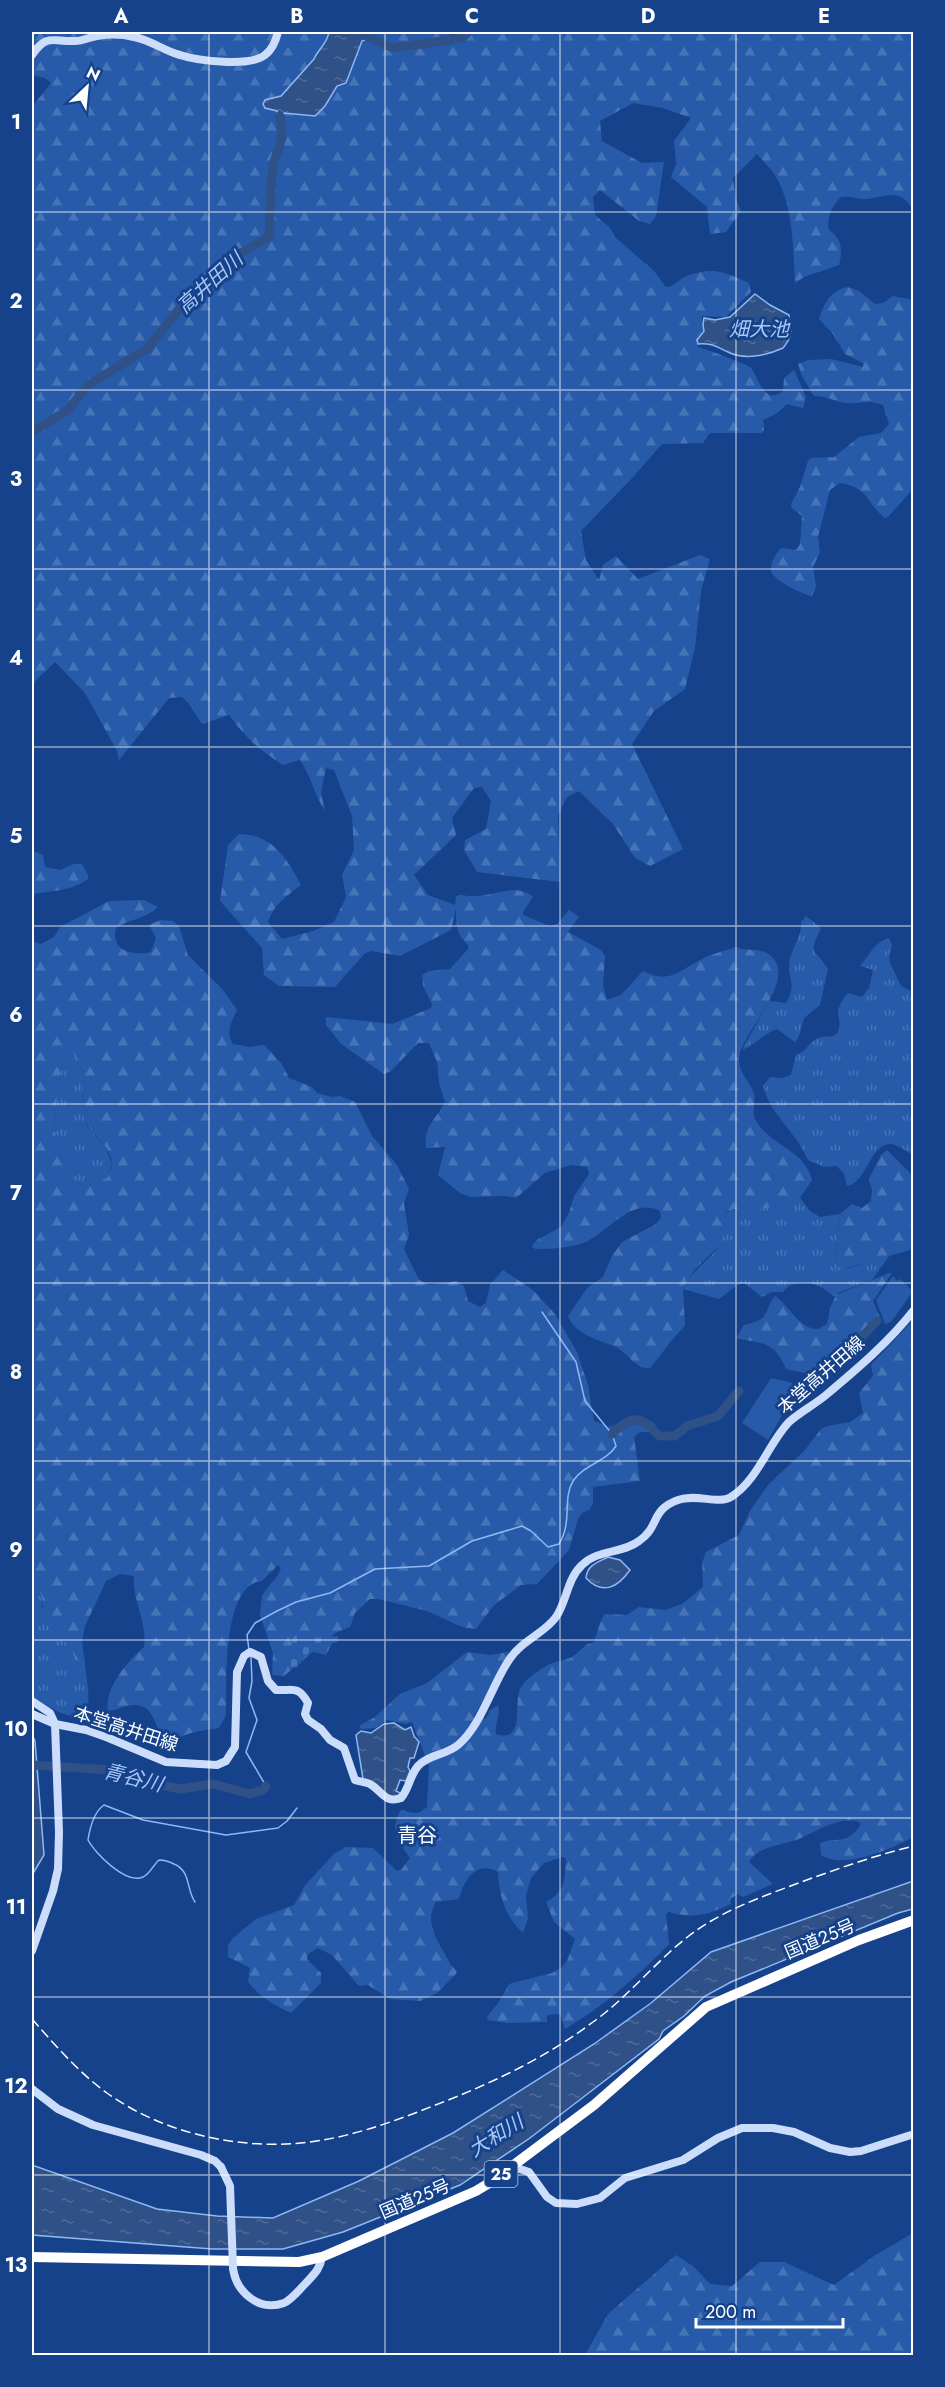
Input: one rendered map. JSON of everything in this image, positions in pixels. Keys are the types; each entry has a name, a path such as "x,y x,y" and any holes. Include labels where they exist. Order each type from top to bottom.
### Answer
{"highway":[{"name":"国道25号","path":"32,2258 299,2262 322,2257 476,2191 594,2105 706,2007 859,1940 914,1920"}],"street":[{"path":"32,56 40,44 50,39 75,41 113,35 133,36 188,57 248,62 265,55 275,42 278,32"},
{"name":"本堂高井田線","path":"32,1714 55,1727 86,1730 166,1762 218,1765 226,1761 235,1747 237,1672 244,1656 250,1652 261,1657 268,1681 276,1690 292,1689 304,1697 308,1703 306,1714 308,1720 321,1729 330,1740 344,1748 355,1780 370,1784 383,1797 391,1800 401,1798 419,1764 445,1754 468,1734 509,1660 523,1642 554,1620 563,1606 573,1575 581,1565 594,1555 633,1546 646,1536 657,1514 669,1503 693,1497 718,1501 732,1497 746,1483 791,1420 815,1404 854,1370 900,1328 914,1310"},
{"path":"32,1701 50,1713 55,1727 60,1832 58,1869 53,1891 32,1951"},
{"path":"32,2089 58,2109 93,2126 201,2155 221,2167 230,2186 233,2268 237,2283 246,2295 260,2303 276,2304 291,2299 319,2270 322,2257"},
{"path":"511,2166 529,2172 547,2197 556,2203 577,2204 600,2198 625,2178 683,2160 718,2138 742,2128 773,2128 794,2132 830,2148 850,2152 861,2151 914,2134"}],"green space":[{"path":"32,32 442,32 462,38 470,32 913,32 913,209 896,195 865,199 841,197 832,208 828,221 829,230 837,237 840,245 839,265 804,277 795,283 793,241 785,198 773,172 757,154 733,178 736,200 741,211 726,232 710,234 707,207 671,177 676,164 674,141 691,118 663,108 633,103 600,121 602,141 642,163 664,162 656,216 650,224 639,221 600,190 593,197 595,215 610,228 615,237 654,271 666,287 672,286 687,276 705,271 726,273 749,283 751,292 726,317 702,316 703,330 697,338 698,347 751,368 763,389 771,395 783,391 784,378 794,370 806,397 803,408 787,404 776,414 763,420 762,433 710,433 703,443 662,444 581,531 586,560 599,580 603,565 616,556 638,579 700,555 710,559 701,591 695,648 685,689 654,711 632,744 683,849 650,866 635,858 613,824 579,791 567,797 558,815 560,882 477,872 464,850 465,840 486,829 491,801 482,787 474,788 452,818 456,835 414,875 428,895 455,905 456,897 459,895 476,896 513,890 533,897 523,915 550,926 557,924 569,910 579,917 568,932 601,950 605,956 603,986 607,1000 621,995 643,971 659,976 673,975 713,954 736,947 767,953 778,967 778,979 773,993 748,1036 739,1060 743,1074 754,1094 756,1121 770,1137 802,1162 812,1180 800,1198 764,1209 732,1209 726,1213 722,1243 695,1269 683,1288 685,1326 650,1368 641,1367 614,1346 581,1332 568,1316 587,1288 603,1277 612,1256 622,1242 656,1224 661,1218 660,1211 649,1208 629,1212 581,1244 535,1249 532,1246 537,1240 561,1227 569,1213 574,1196 589,1174 587,1167 571,1165 545,1173 516,1198 470,1197 460,1193 438,1175 445,1147 426,1148 428,1128 445,1102 439,1083 437,1062 429,1043 418,1043 391,1071 384,1074 341,1044 326,1025 326,1017 392,1024 431,1008 432,1004 423,986 422,975 429,971 450,969 468,949 458,928 456,908 451,930 400,956 372,951 365,953 335,987 279,986 264,975 262,948 220,901 228,845 239,834 251,835 261,838 277,849 301,885 277,906 270,916 268,922 282,939 313,931 334,922 346,897 342,875 354,850 352,816 334,770 326,768 321,792 325,811 300,760 283,765 253,743 229,715 202,724 182,697 169,698 119,760 117,751 85,693 55,662 32,684 32,107 51,83 45,78 32,75"},
{"path":"848,287 859,291 875,304 883,303 893,296 913,300 913,489 885,518 857,488 840,483 830,490 818,537 820,552 813,567 816,586 812,596 789,586 771,571 772,561 781,548 796,550 800,544 802,516 792,508 791,504 800,487 808,461 811,458 834,457 859,437 881,433 889,424 883,405 869,402 845,403 814,396 798,364 808,360 831,359 863,367 863,363 845,354 833,334 819,319 829,298 837,291"},
{"path":"33,851 43,855 45,867 60,870 74,864 82,864 88,879 68,888 32,894"},
{"path":"144,900 158,907 116,928 117,942 125,950 138,953 151,952 156,938 149,925 160,920 173,921 179,926 188,955 223,990 237,1010 229,1031 233,1044 249,1047 264,1045 282,1064 289,1078 312,1087 317,1093 332,1097 340,1096 355,1102 372,1136 397,1165 409,1189 404,1203 409,1235 404,1249 419,1280 430,1285 457,1281 464,1286 468,1301 480,1307 486,1303 490,1285 503,1270 533,1290 555,1314 577,1352 588,1385 594,1421 610,1427 635,1417 653,1422 657,1428 655,1432 640,1432 634,1437 640,1481 593,1487 593,1504 578,1519 569,1550 537,1584 521,1585 494,1605 476,1629 462,1627 427,1611 370,1599 355,1613 350,1627 335,1633 284,1676 272,1675 273,1653 260,1615 262,1595 278,1575 281,1568 278,1565 262,1581 249,1586 239,1599 229,1638 226,1715 219,1728 192,1733 173,1740 164,1738 148,1710 143,1707 133,1705 108,1711 113,1684 144,1647 144,1629 135,1595 134,1576 120,1574 106,1581 85,1626 82,1641 85,1664 79,1668 70,1647 43,1618 40,1611 43,1608 41,1594 32,1584 32,936 34,942 41,944 54,937 60,927 109,901","holes":["72,1051 83,1072 84,1119 105,1146 112,1164 107,1178 86,1186 70,1181 67,1174 66,1152 54,1130 60,1076 67,1057"]},
{"path":"806,916 821,928 814,944 814,951 828,969 820,1005 804,1018 795,1042 777,1029 742,1050 769,1001 786,1003 789,997 792,985 789,961 800,933 801,922"},
{"path":"889,938 892,945 890,963 901,986 913,990 913,1155 892,1144 885,1145 878,1149 859,1178 847,1186 844,1174 837,1166 824,1167 808,1160 771,1105 763,1086 770,1077 781,1078 791,1075 796,1055 815,1040 833,1036 839,1031 838,1010 845,996 848,993 862,997 869,988 873,970 860,966 875,946"},
{"path":"72,1051 83,1072 84,1119 87,1126 106,1148 112,1164 107,1178 86,1186 70,1181 67,1174 66,1152 54,1130 60,1076 67,1057"},
{"path":"887,1150 913,1176 913,1249 844,1269 837,1266 835,1262 840,1214 852,1204 862,1208 871,1201 872,1190 869,1179 881,1155"},
{"path":"800,1198 810,1211 820,1217 840,1214 835,1259 847,1269 890,1255 872,1280 840,1292 834,1297 823,1288 801,1282 788,1287 783,1292 772,1292 762,1297 744,1283 737,1285 719,1299 683,1289 694,1273 717,1249 721,1241 726,1214 732,1209 764,1209"},
{"path":"892,1273 873,1301 881,1320 860,1342 854,1355 835,1373 823,1377 786,1369 772,1348 761,1343 736,1338 744,1325 763,1318 775,1296 805,1325 818,1329 827,1324 830,1308 836,1295"},
{"path":"893,1276 913,1291 891,1322 885,1324 876,1300"},
{"path":"913,1320 913,1837 880,1852 854,1859 831,1859 821,1855 820,1843 847,1838 861,1824 847,1820 758,1852 749,1862 773,1884 743,1897 738,1894 730,1899 731,1904 708,1913 686,1915 668,1912 666,1915 669,1944 620,1990 565,2029 560,2014 547,2015 547,2022 507,2023 488,2020 487,2017 509,1984 552,1973 567,1961 575,1939 554,1922 546,1902 553,1898 563,1884 566,1858 562,1857 544,1863 531,1878 526,1896 528,1919 523,1933 507,1913 498,1872 490,1869 483,1868 472,1874 464,1885 459,1899 436,1902 431,1918 434,1934 451,1965 457,1971 437,1993 420,2001 390,1999 368,1985 359,1986 332,1955 318,1948 308,1954 307,1959 321,1973 321,1983 291,2013 273,2004 257,1992 248,1982 250,1968 228,1957 228,1946 232,1939 256,1919 294,1905 305,1885 335,1853 346,1847 373,1848 397,1871 401,1870 410,1858 397,1836 397,1818 400,1811 416,1813 427,1807 429,1766 412,1722 406,1724 387,1720 376,1728 361,1729 359,1726 375,1717 400,1694 427,1683 467,1652 491,1655 508,1652 510,1654 474,1716 486,1719 490,1710 498,1705 496,1734 512,1733 517,1720 519,1693 523,1684 542,1668 572,1657 594,1642 605,1614 627,1615 639,1607 666,1610 682,1604 703,1587 702,1563 706,1552 739,1535 750,1511 768,1485 804,1451 821,1429 850,1422 863,1413 859,1393 873,1376 871,1365"},
{"path":"771,1378 790,1382 800,1389 795,1402 784,1412 768,1440 742,1423"},
{"path":"32,1584 41,1594 43,1618 70,1647 79,1667 85,1664 88,1706 84,1713 78,1716 62,1713 32,1697"},
{"path":"302,1630 316,1638 338,1636 338,1642 332,1643 326,1655 310,1651 297,1667 292,1668 288,1663 293,1638"},
{"path":"913,2233 913,2355 585,2355 608,2314 676,2255 694,2267 710,2284 732,2286 760,2262 784,2262 834,2285 874,2256"}],"water":[{"path":"329,32 363,32 367,39 362,41 346,83 337,86 325,106 315,116 284,113 281,117 277,111 265,108 263,104 265,100 281,96 314,59 327,40"},
{"name":"畑大池","path":"755,294 789,315 790,335 783,348 764,355 743,356 711,345 698,344 697,340 704,331 704,318 715,320 730,317"},
{"path":"608,1557 620,1560 630,1570 615,1585 598,1587 586,1578 588,1570"},
{"path":"394,1723 405,1730 411,1727 419,1742 414,1758 410,1758 408,1767 410,1771 406,1781 400,1780 396,1791 402,1794 391,1798 363,1779 356,1735 361,1731 371,1733 384,1724"},
{"path":"32,1735 35,1741 44,1855 32,1875"},
{"name":"大和川","path":"913,1881 913,1909 898,1913 731,1982 705,1996 684,2016 663,2031 659,2039 530,2138 460,2185 343,2232 283,2249 212,2249 32,2235 32,2165 157,2209 217,2216 273,2218 359,2181 453,2133 594,2044 651,2003 711,1952"}],"waterway":[{"name":"高井田川","path":"366,36 393,48 462,38 468,32"},
{"name":"高井田川","path":"32,432 68,410 88,385 148,348 188,298 241,253 270,236 273,168 282,135 280,116"},
{"path":"249,1650 247,1635 255,1623 296,1602 330,1593 375,1569 429,1566 472,1541 522,1526 548,1547 559,1544 566,1527 568,1496 573,1481 616,1446 612,1434 585,1401 576,1362 542,1312"},
{"name":"青谷川","path":"828,1373 877,1321"},
{"name":"青谷川","path":"612,1434 625,1423 639,1420 660,1436 675,1436 687,1426 718,1416 739,1391"},
{"path":"251,1657 252,1681 249,1698 257,1720 246,1752 266,1786"},
{"name":"青谷川","path":"32,1765 112,1770 137,1784 157,1784 180,1789 213,1784 250,1794 263,1790 266,1786"},
{"path":"195,1902 186,1876 179,1867 172,1863 159,1860 146,1875 136,1878 120,1872 104,1860 88,1840 93,1820 104,1805 143,1820 226,1835 278,1828 297,1808"}],"railway":[{"path":"32,2019 67,2058 96,2085 132,2109 159,2122 188,2132 248,2143 309,2142 338,2137 422,2110 475,2089 536,2059 593,2022 679,1944 722,1915 756,1899 818,1876 914,1846"}],"district":[{"name":"青谷","path":"417,1835"}]}
